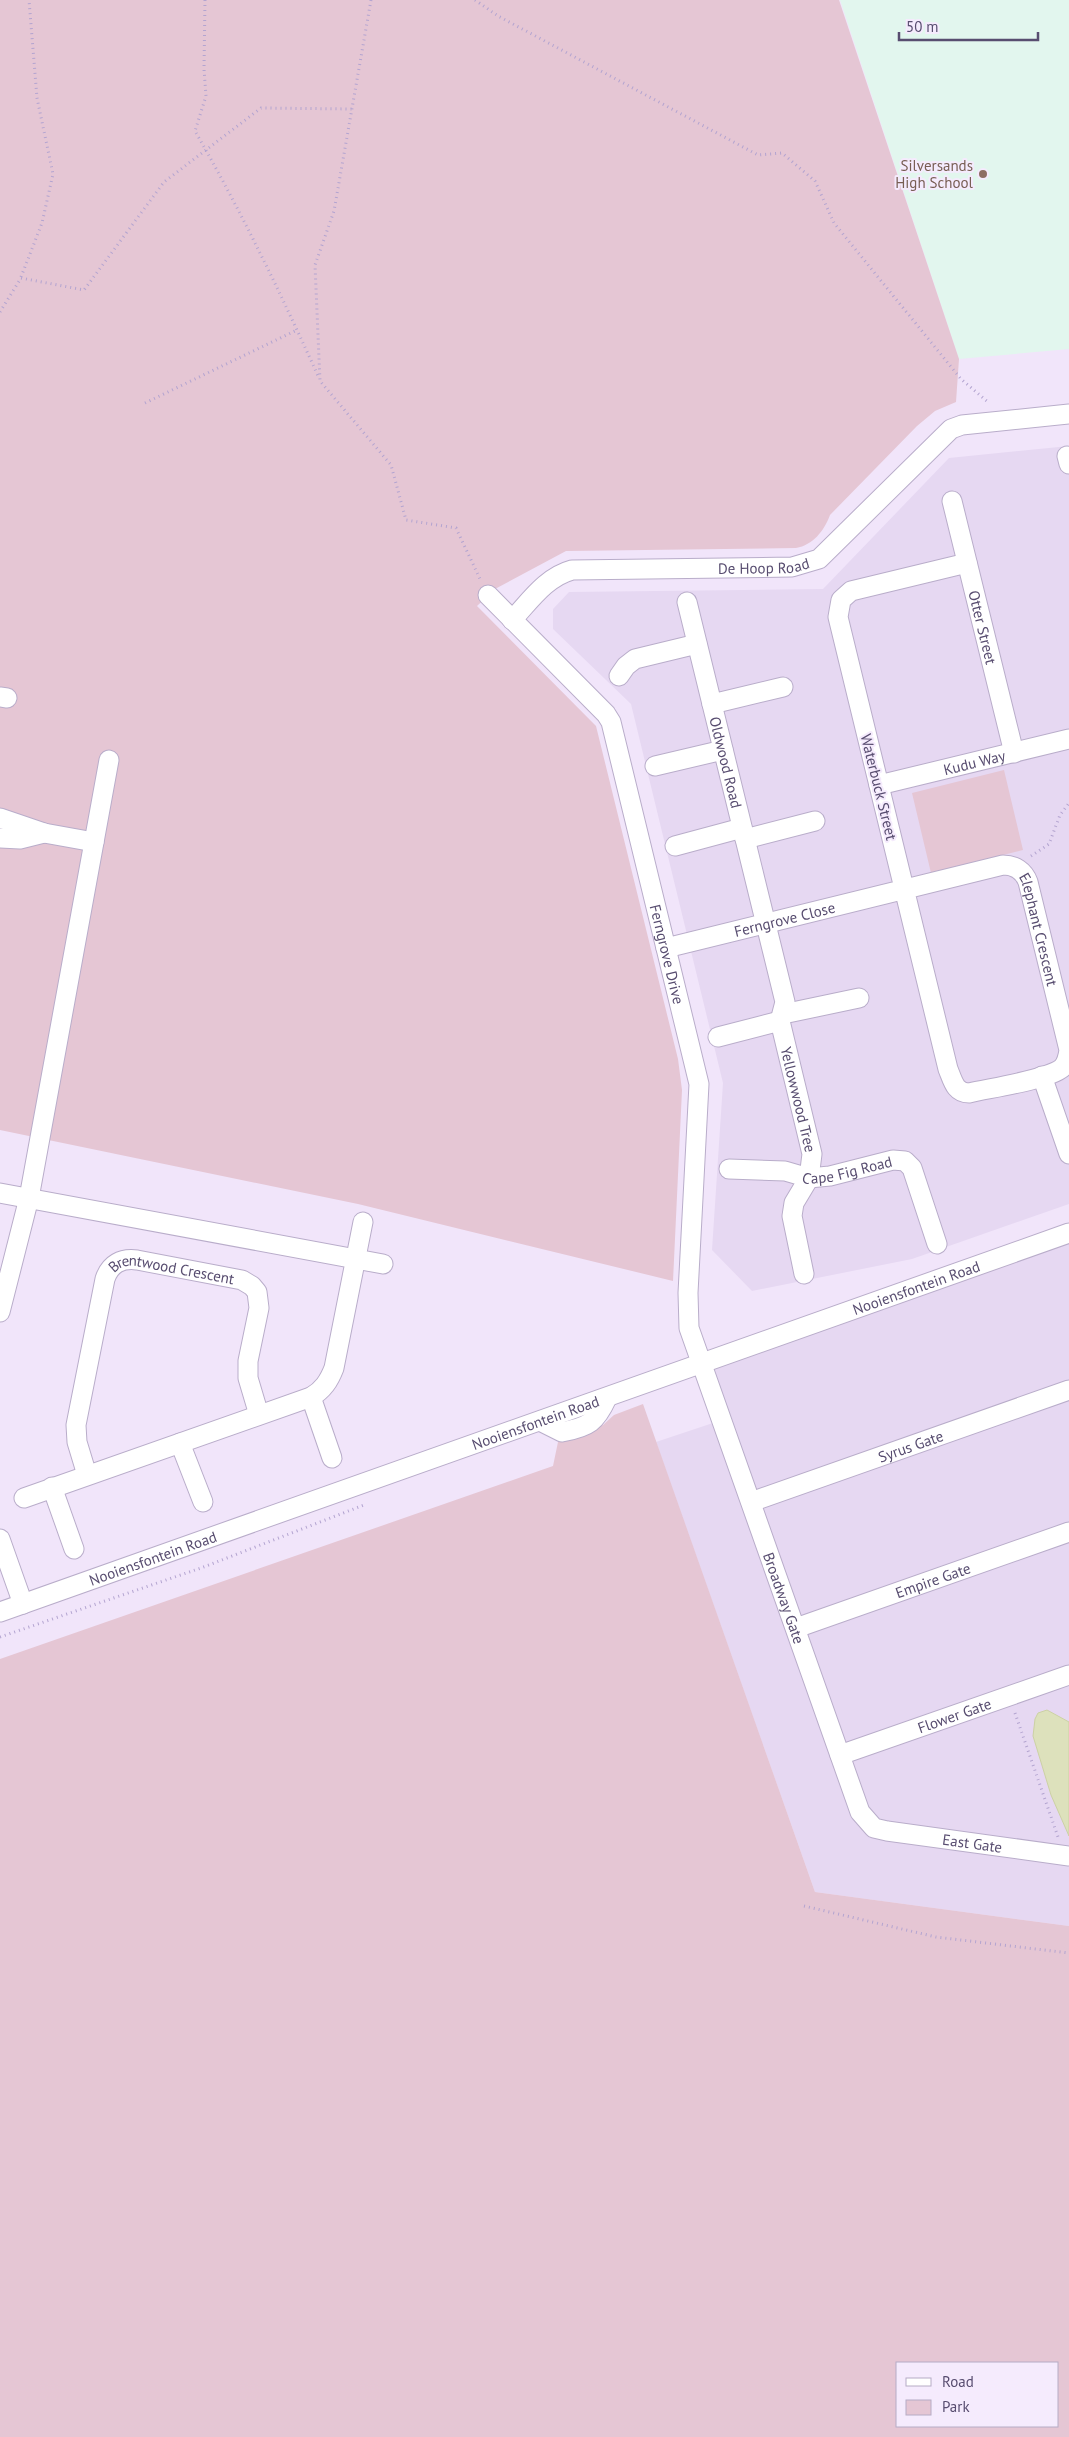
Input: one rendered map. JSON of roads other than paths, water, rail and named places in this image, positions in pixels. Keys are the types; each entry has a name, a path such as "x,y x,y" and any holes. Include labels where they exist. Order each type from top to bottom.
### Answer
{"street":[{"name":"De Hoop Road","path":"512,620 546,583 562,573 572,570 792,567 813,562 820,559 951,429 962,425 1069,414"},
{"name":"Otter Street","path":"952,501 1014,753"},
{"name":"Waterbuck Street","path":"967,563 857,589 846,594 839,604 838,617 948,1069 956,1088 969,1093"},
{"name":"Ferngrove Drive","path":"488,596 609,717 699,1089 687,1308 689,1328 701,1364"},
{"name":"Oldwood Road","path":"687,602 766,923"},
{"path":"619,676 626,666 635,659 697,644"},
{"path":"712,704 783,687"},
{"name":"Kudu Way","path":"879,785 1069,739"},
{"path":"655,766 723,750"},
{"path":"0,1312 29,1198 109,760"},
{"path":"0,818 44,833 94,842"},
{"path":"675,846 815,820"},
{"path":"0,838 20,839 44,833"},
{"name":"Elephant Crescent","path":"904,889 1003,865 1018,868 1028,882 1069,1050 1065,1065 1055,1072 1042,1076 969,1093"},
{"name":"Ferngrove Close","path":"666,948 904,889"},
{"name":"Yellowwood Tree","path":"766,923 785,1002 782,1018 812,1154 809,1178 794,1203 792,1216 804,1274"},
{"path":"718,1037 859,998"},
{"path":"1042,1076 1069,1154"},
{"name":"Cape Fig Road","path":"729,1169 785,1172 809,1178 830,1176 898,1159 912,1168 937,1244"},
{"path":"0,1193 383,1264"},
{"path":"24,1498 311,1397 319,1392 330,1377 357,1259 363,1222"},
{"name":"Nooiensfontein Road","path":"0,1612 1069,1234"},
{"name":"Brentwood Crescent","path":"87,1475 77,1442 76,1425 105,1279 111,1267 123,1259 236,1278 252,1286 257,1292 259,1308 248,1362 248,1378 259,1415"},
{"name":"Broadway Gate","path":"701,1364 860,1812 874,1828"},
{"name":"Syrus Gate","path":"751,1502 1069,1390"},
{"path":"311,1397 332,1458"},
{"path":"180,1443 203,1502"},
{"path":"52,1487 74,1549"},
{"name":"Empire Gate","path":"796,1628 1069,1532"},
{"path":"0,1539 23,1604"},
{"name":"Flower Gate","path":"840,1755 1069,1675"},
{"name":"East Gate","path":"874,1828 1067,1855"}],"place":[{"name":"Silversands High School","path":"983,174"}]}
